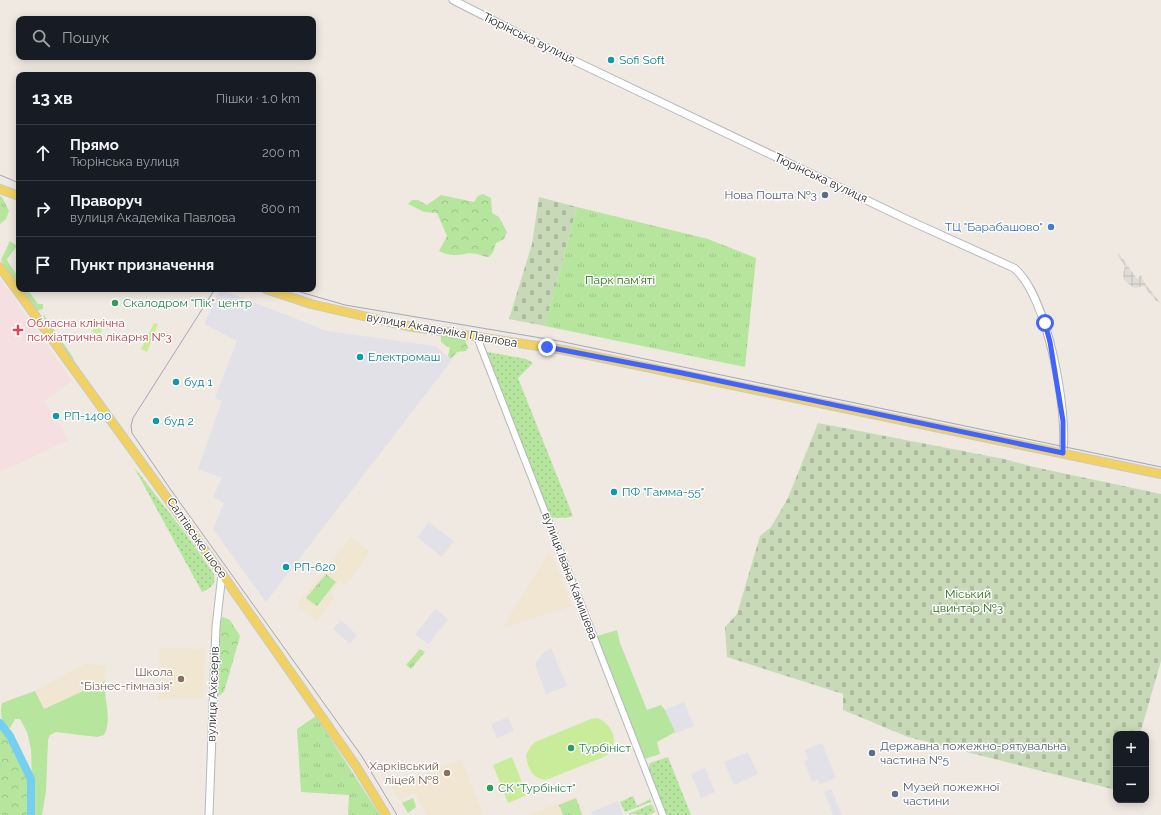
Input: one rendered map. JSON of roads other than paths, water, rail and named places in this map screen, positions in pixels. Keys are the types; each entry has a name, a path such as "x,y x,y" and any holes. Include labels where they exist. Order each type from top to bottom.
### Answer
{"main road":[{"name":"Тюрінська вулиця","path":"453,0 537,43 908,220 1014,268 1021,274 1030,288 1048,333 1063,421 1063,453"},
{"path":"0,189 16,195"},
{"name":"Салтівське шосе","path":"0,266 16,288"},
{"name":"Салтівське шосе","path":"19,292 222,574 356,766 386,815"},
{"name":"вулиця Академіка Павлова","path":"276,292 344,312 407,326 550,347 682,373 1161,474"},
{"name":"вулиця Ахієзерів","path":"209,815 216,627 222,574"}],"street":[{"name":"вулиця Івана Камишева","path":"477,337 663,815"}],"waterway":[{"path":"0,723 10,736 31,779 31,815"}],"tram line":[{"path":"0,175 16,182"},
{"path":"213,292 133,418 131,426 132,433 171,490 361,755 397,815"},
{"path":"300,292 345,305 559,341 1161,467"}],"place":[{"name":"Sofi Soft","path":"611,60"},
{"name":"Нова Пошта №3","path":"825,195"},
{"name":"ТЦ \"Барабашово\"","path":"1051,227"},
{"name":"Скалодром \"Пік\" центр","path":"115,303"},
{"name":"Обласна клінічна психіатрична лікарня №3","path":"18,330"},
{"name":"Електромаш","path":"360,357"},
{"name":"буд 1","path":"176,382"},
{"name":"РП-1400","path":"56,416"},
{"name":"буд 2","path":"156,421"},
{"name":"ПФ \"Гамма-55\"","path":"614,492"},
{"name":"РП-620","path":"286,567"},
{"name":"Школа \"Бізнес-гімназія\"","path":"181,679"},
{"name":"Турбініст","path":"571,748"},
{"name":"Державна пожежно-рятувальна частина №5","path":"872,753"},
{"name":"Харківський ліцей №8","path":"447,773"},
{"name":"СК \"Турбініст\"","path":"490,788"},
{"name":"Музей пожежної частини","path":"895,794"}],"park label":[{"name":"Парк пам'яті","path":"620,280"},
{"name":"Міський цвинтар №3","path":"968,601"}]}
